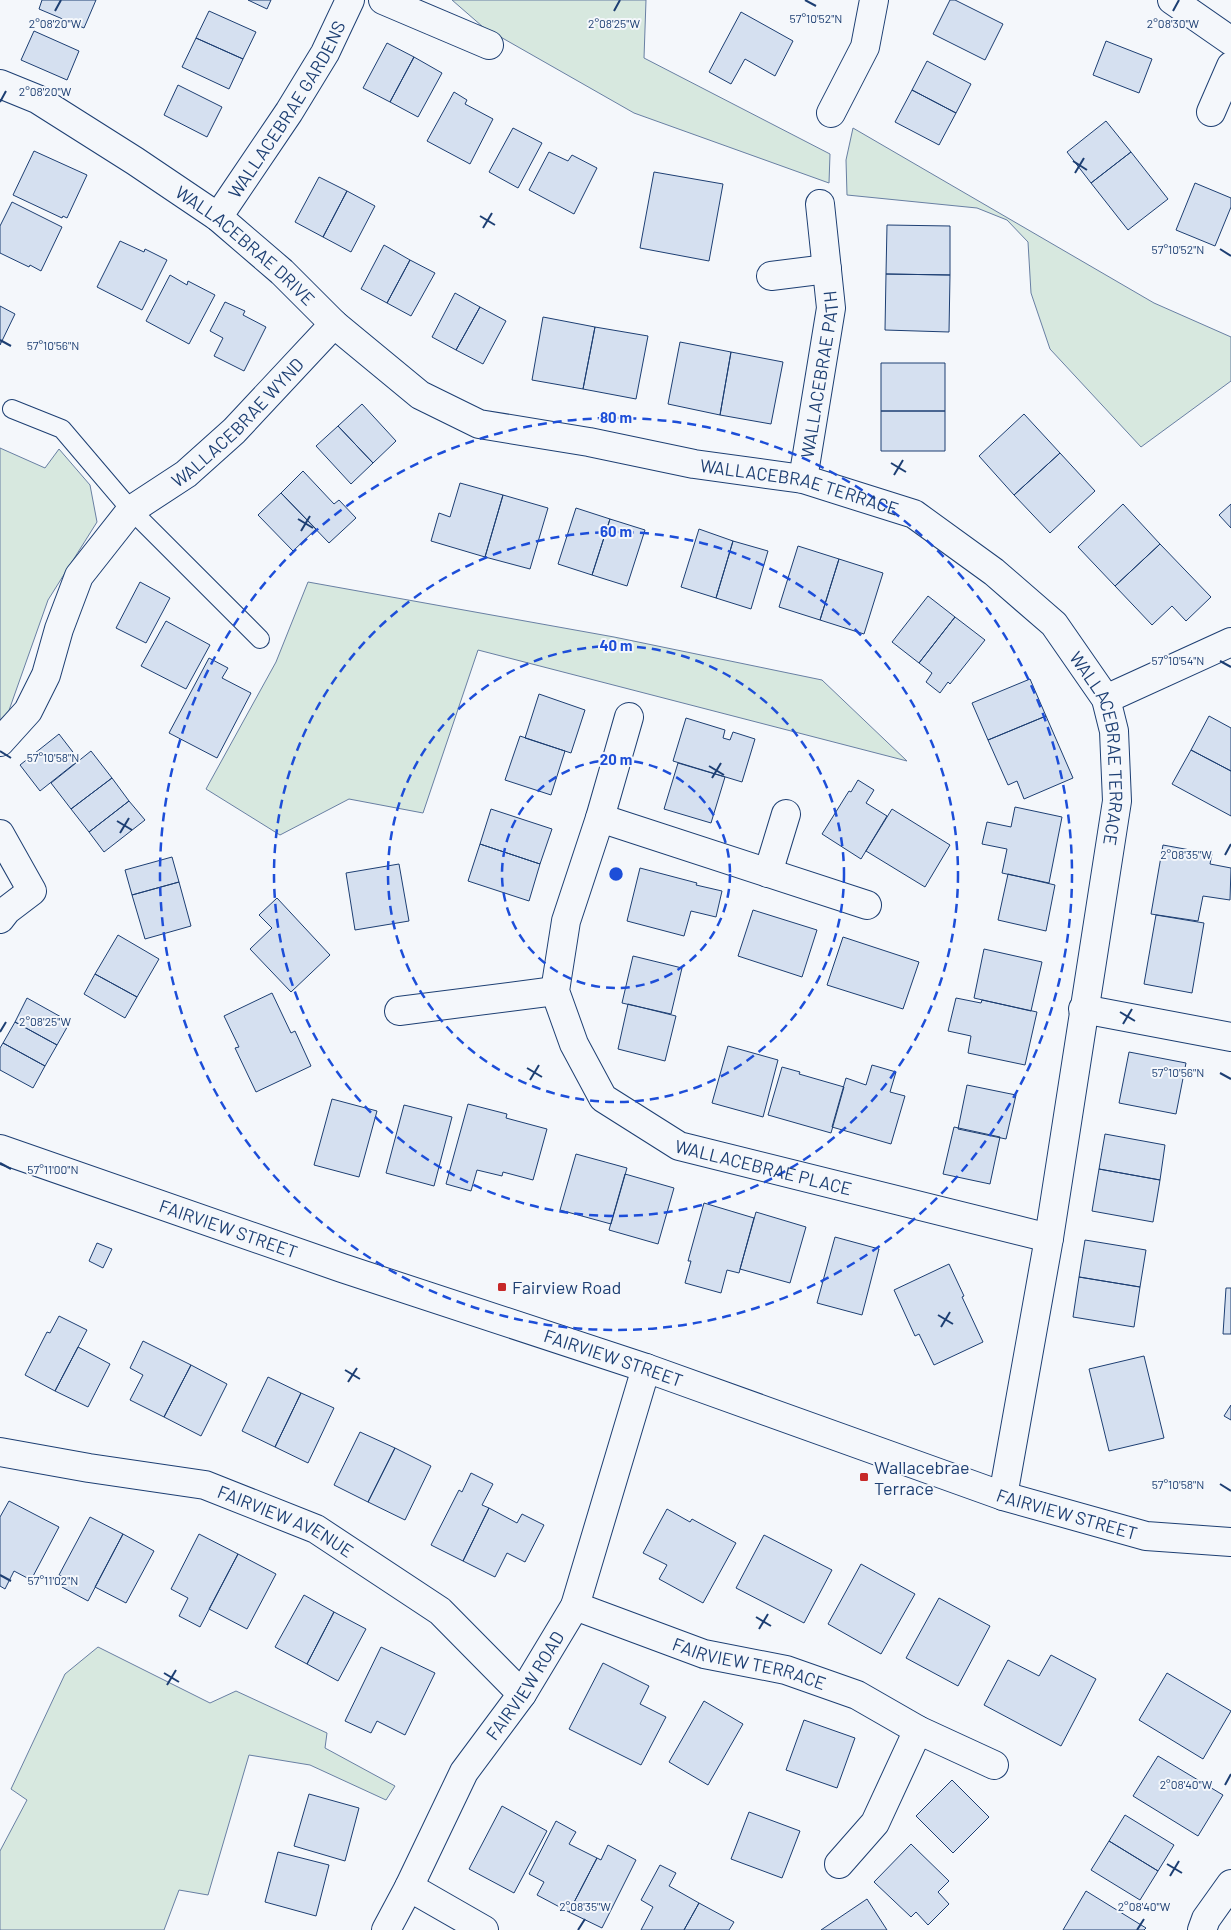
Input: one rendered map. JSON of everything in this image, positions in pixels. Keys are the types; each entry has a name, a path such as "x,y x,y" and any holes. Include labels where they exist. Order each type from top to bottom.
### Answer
{"street":[{"name":"WALLACEBRAE GARDENS","path":"218,217 289,112 325,54 350,0"},
{"path":"383,0 489,45"},
{"path":"831,113 865,47 874,0"},
{"path":"1172,0 1231,42"},
{"path":"1211,112 1231,66"},
{"name":"WALLACEBRAE DRIVE","path":"0,84 36,99 135,161 218,217 282,272 334,324 420,395 479,424"},
{"name":"WALLACEBRAE PATH","path":"803,479 832,308 820,204"},
{"name":"WALLACEBRAE PATH","path":"771,276 827,269"},
{"name":"WALLACEBRAE WYND","path":"0,742 28,711 46,675 59,629 78,576 131,510 186,474 227,437 334,324"},
{"name":"WALLACEBRAE TERRACE","path":"479,424 589,442 694,464 803,479 914,514 994,572 1054,624 1106,699 1114,731 1117,801 1048,1238 1003,1496"},
{"path":"1106,699 1231,642"},
{"name":"WALLACEBRAE PLACE","path":"629,717 600,818 566,921 555,991 574,1044 603,1098 679,1146 1048,1238"},
{"path":"768,873 786,814"},
{"path":"600,818 867,905"},
{"path":"0,834 32,891 7,910 0,919"},
{"path":"399,1011 555,991"},
{"path":"1083,1009 1231,1037"},
{"name":"FAIRVIEW STREET","path":"0,1149 334,1265 646,1368 1003,1496 1146,1536 1231,1542"},
{"name":"FAIRVIEW ROAD","path":"386,1930 409,1887 464,1772 522,1694 575,1606 646,1368"},
{"name":"FAIRVIEW AVENUE","path":"0,1452 89,1468 205,1485 316,1529 440,1611 522,1694"},
{"name":"FAIRVIEW TERRACE","path":"575,1606 704,1654 786,1670 856,1695 918,1730 994,1764"},
{"path":"839,1864 875,1823 918,1730"},
{"path":"1202,1930 1206,1919 1231,1884"},
{"path":"409,1887 484,1930"}],"lane":[{"path":"12,409 62,430 131,510 260,639"}],"shaded area":[{"path":"452,0 646,0 644,58 830,154 829,183 634,113 483,27"},
{"path":"853,128 1154,303 1231,337 1231,381 1141,447 1050,349 1031,293 1028,242 1007,220 977,208 847,195 846,160"},
{"path":"0,448 45,468 59,449 90,485 97,522 48,600 7,716 0,721"},
{"path":"308,582 614,637 822,680 907,761 478,650 423,813 349,799 280,835 206,789 276,662"},
{"path":"98,1647 210,1703 236,1691 327,1733 325,1748 395,1786 386,1800 310,1765 249,1755 208,1895 179,1890 164,1930 0,1930 0,1851 27,1800 11,1789 65,1674"}],"building":[{"path":"42,0 96,0 84,28 39,9"},
{"path":"248,0 271,0 267,9"},
{"path":"950,0 955,0 1003,24 985,60 933,34"},
{"path":"209,11 256,32 243,59 196,38"},
{"path":"741,12 793,41 775,76 745,59 731,84 709,72"},
{"path":"34,31 79,51 67,80 21,60"},
{"path":"196,38 243,59 229,89 182,67"},
{"path":"1106,41 1152,59 1139,93 1093,75"},
{"path":"387,43 414,57 390,102 363,88"},
{"path":"414,57 442,73 418,117 390,102"},
{"path":"927,61 971,84 956,113 912,90"},
{"path":"178,85 222,107 207,137 164,115"},
{"path":"912,90 956,113 939,145 895,122"},
{"path":"454,92 467,100 465,104 493,119 470,164 427,141"},
{"path":"1106,121 1131,152 1091,183 1067,152"},
{"path":"513,128 542,143 518,188 489,172"},
{"path":"34,151 87,175 67,218 63,216 62,218 13,195"},
{"path":"549,152 568,161 572,155 597,168 574,214 529,190"},
{"path":"1131,152 1168,199 1128,230 1091,183"},
{"path":"654,172 723,184 709,261 640,248"},
{"path":"319,177 347,191 323,237 295,222"},
{"path":"1195,183 1231,198 1231,207 1215,246 1176,230"},
{"path":"347,191 375,206 351,252 323,237"},
{"path":"12,202 62,227 41,271 0,253 0,226"},
{"path":"887,225 950,226 950,275 886,274"},
{"path":"120,241 144,252 145,249 167,260 142,310 97,287"},
{"path":"384,245 410,260 387,303 361,289"},
{"path":"410,260 435,273 411,316 387,303"},
{"path":"886,274 950,275 949,332 885,330"},
{"path":"170,275 187,285 188,281 215,295 189,344 146,321"},
{"path":"455,293 480,307 456,350 432,337"},
{"path":"225,302 245,311 243,315 266,327 244,371 214,356 223,338 210,331"},
{"path":"0,306 15,314 0,345"},
{"path":"480,307 506,321 483,364 456,350"},
{"path":"543,317 595,327 583,389 532,380"},
{"path":"595,327 648,336 636,399 583,389"},
{"path":"680,342 731,352 720,415 668,404"},
{"path":"731,352 783,362 771,424 720,415"},
{"path":"881,363 945,363 945,411 881,411"},
{"path":"362,404 396,441 373,463 338,426"},
{"path":"881,411 945,411 945,451 881,451"},
{"path":"1024,414 1060,453 1014,495 979,456"},
{"path":"338,426 373,463 351,484 316,446"},
{"path":"1060,453 1095,491 1050,533 1014,495"},
{"path":"303,471 334,504 339,500 356,518 329,543 281,493"},
{"path":"460,483 503,495 485,557 431,541 439,513 450,517"},
{"path":"281,493 316,529 293,551 258,515"},
{"path":"503,495 548,508 530,569 485,557"},
{"path":"1123,504 1160,544 1115,586 1078,547"},
{"path":"1231,504 1231,528 1219,515"},
{"path":"576,508 610,519 592,575 558,564"},
{"path":"610,519 645,530 627,586 592,575"},
{"path":"699,529 733,541 716,598 681,587"},
{"path":"733,541 768,551 751,609 716,598"},
{"path":"1160,544 1211,597 1186,621 1172,606 1152,625 1115,586"},
{"path":"798,546 839,559 820,620 779,607"},
{"path":"839,559 883,573 864,634 820,620"},
{"path":"140,582 170,598 146,643 116,628"},
{"path":"928,596 955,617 919,663 892,642"},
{"path":"955,617 985,640 950,684 948,682 940,693 926,682 932,673 919,663"},
{"path":"166,621 210,645 186,689 141,666"},
{"path":"209,658 228,668 222,678 251,693 217,758 169,733"},
{"path":"1030,679 1046,716 988,740 972,703"},
{"path":"539,694 585,710 571,753 525,738"},
{"path":"1046,716 1073,778 1024,799 1017,781 1008,785 988,740"},
{"path":"1209,716 1231,728 1231,771 1191,750"},
{"path":"686,718 725,730 723,738 730,740 733,732 755,739 742,782 673,761"},
{"path":"59,734 79,760 40,791 20,765"},
{"path":"520,736 565,751 551,795 505,780"},
{"path":"1191,750 1231,771 1231,816 1172,784"},
{"path":"91,751 112,778 71,809 51,783"},
{"path":"678,763 725,777 711,823 664,809"},
{"path":"112,778 129,801 89,832 71,809"},
{"path":"858,780 874,790 866,803 887,816 861,859 822,834"},
{"path":"129,801 145,820 104,852 89,832"},
{"path":"1015,807 1062,817 1049,883 1002,873 1007,849 982,844 987,822 1011,827"},
{"path":"491,809 552,829 540,864 480,844"},
{"path":"892,809 950,845 925,887 866,851"},
{"path":"480,844 540,864 529,901 468,881"},
{"path":"1163,845 1212,854 1210,864 1231,868 1230,900 1203,896 1198,921 1151,914"},
{"path":"172,857 179,882 132,895 125,870"},
{"path":"399,864 409,921 355,930 346,873"},
{"path":"640,868 722,891 716,917 691,911 684,936 627,921"},
{"path":"1008,874 1055,885 1046,931 998,920"},
{"path":"179,882 191,926 145,939 132,895"},
{"path":"277,898 330,955 291,992 250,949 272,928 259,915"},
{"path":"753,910 817,930 802,977 738,956"},
{"path":"1156,915 1204,923 1192,993 1144,984"},
{"path":"118,935 159,959 137,997 95,974"},
{"path":"843,937 919,962 903,1009 827,985"},
{"path":"984,949 1042,962 1031,1011 974,998"},
{"path":"633,956 682,968 671,1014 622,1003"},
{"path":"95,974 137,997 125,1018 84,994"},
{"path":"272,993 291,1033 295,1031 311,1066 256,1092 235,1048 239,1047 224,1016"},
{"path":"27,998 70,1022 57,1045 15,1022"},
{"path":"956,998 981,1003 982,1000 1037,1012 1025,1065 968,1053 971,1036 948,1031"},
{"path":"628,1004 676,1016 665,1061 618,1049"},
{"path":"15,1022 57,1045 45,1066 3,1043"},
{"path":"3,1043 45,1066 33,1088 0,1070 0,1048"},
{"path":"728,1046 778,1060 763,1117 712,1103"},
{"path":"1129,1052 1186,1063 1176,1114 1119,1103"},
{"path":"872,1065 896,1072 890,1092 905,1096 891,1144 832,1127 846,1078 866,1085"},
{"path":"782,1067 844,1087 831,1133 768,1115"},
{"path":"967,1085 1016,1095 1006,1139 958,1129"},
{"path":"332,1099 377,1111 359,1177 314,1165"},
{"path":"468,1104 507,1114 506,1118 547,1129 533,1180 503,1172 502,1176 477,1170 471,1191 446,1184"},
{"path":"404,1105 452,1117 434,1186 386,1173"},
{"path":"954,1127 1000,1137 990,1184 943,1174"},
{"path":"1105,1134 1165,1145 1160,1180 1099,1169"},
{"path":"576,1154 627,1168 611,1224 560,1210"},
{"path":"1099,1169 1160,1180 1153,1222 1092,1211"},
{"path":"625,1174 674,1188 658,1244 609,1230"},
{"path":"704,1203 754,1218 739,1273 727,1270 721,1293 685,1283 691,1261 688,1261"},
{"path":"756,1212 806,1227 790,1283 740,1269"},
{"path":"835,1237 879,1249 862,1315 817,1303"},
{"path":"1085,1240 1146,1250 1140,1287 1079,1277"},
{"path":"97,1243 112,1249 103,1268 89,1261"},
{"path":"949,1264 983,1342 934,1365 919,1334 915,1336 894,1290"},
{"path":"1079,1277 1140,1287 1134,1327 1073,1317"},
{"path":"1226,1288 1231,1288 1231,1334 1223,1334"},
{"path":"59,1316 87,1330 55,1391 25,1375 47,1332 50,1333"},
{"path":"143,1341 191,1365 164,1417 130,1400 143,1375 130,1368"},
{"path":"78,1347 110,1364 88,1407 55,1391"},
{"path":"1144,1356 1164,1438 1109,1451 1089,1369"},
{"path":"191,1365 227,1384 201,1436 164,1417"},
{"path":"268,1377 301,1393 275,1447 242,1431"},
{"path":"301,1393 334,1408 308,1463 275,1447"},
{"path":"1231,1405 1231,1420 1224,1416"},
{"path":"360,1432 395,1448 368,1502 334,1485"},
{"path":"395,1448 431,1466 405,1520 368,1502"},
{"path":"471,1473 493,1484 482,1505 489,1508 463,1561 431,1545 459,1490 462,1492"},
{"path":"9,1501 59,1527 31,1580 14,1571 5,1589 0,1586 0,1517"},
{"path":"489,1508 517,1523 522,1514 544,1525 525,1562 507,1553 495,1577 463,1561"},
{"path":"667,1509 690,1522 692,1519 736,1543 703,1603 659,1579 667,1565 643,1553"},
{"path":"90,1517 123,1534 88,1601 62,1587 67,1579 59,1575"},
{"path":"123,1534 154,1551 126,1603 95,1587"},
{"path":"199,1534 238,1554 200,1627 179,1616 188,1598 171,1589"},
{"path":"764,1535 832,1570 804,1623 736,1588"},
{"path":"238,1554 276,1574 247,1629 209,1609"},
{"path":"861,1564 915,1594 881,1654 828,1624"},
{"path":"304,1595 334,1612 307,1664 275,1647"},
{"path":"939,1598 990,1626 958,1686 906,1658"},
{"path":"334,1612 366,1629 338,1681 307,1664"},
{"path":"381,1647 435,1673 405,1735 377,1721 371,1733 345,1721"},
{"path":"1051,1655 1096,1679 1061,1746 984,1705 1008,1660 1039,1676"},
{"path":"603,1663 649,1686 640,1704 666,1717 641,1765 569,1729"},
{"path":"1167,1673 1231,1711 1203,1759 1139,1720"},
{"path":"704,1701 743,1724 708,1785 669,1762"},
{"path":"804,1720 855,1738 837,1788 786,1770"},
{"path":"1158,1756 1223,1795 1198,1836 1133,1796"},
{"path":"952,1780 989,1817 953,1853 916,1816"},
{"path":"309,1794 359,1808 345,1861 294,1846"},
{"path":"502,1806 547,1831 514,1893 469,1869"},
{"path":"749,1812 800,1831 782,1878 731,1859"},
{"path":"1125,1815 1174,1845 1158,1871 1109,1841"},
{"path":"556,1821 576,1832 569,1844 597,1858 569,1912 537,1895 544,1882 529,1874"},
{"path":"1109,1841 1158,1871 1140,1900 1091,1870"},
{"path":"911,1844 949,1881 938,1892 949,1904 928,1925 916,1912 911,1917 874,1882"},
{"path":"608,1845 636,1860 602,1928 569,1912 597,1858 601,1860"},
{"path":"278,1852 329,1865 316,1916 265,1902"},
{"path":"660,1865 676,1873 669,1886 699,1903 684,1930 641,1930 653,1907 641,1900"},
{"path":"1086,1891 1146,1928 1144,1930 1063,1930"},
{"path":"867,1899 887,1930 821,1930"},
{"path":"699,1903 734,1922 729,1930 684,1930"}],"place":[{"name":"Fairview Road","path":"502,1287"},
{"name":"Wallacebrae Terrace","path":"864,1477"}]}
